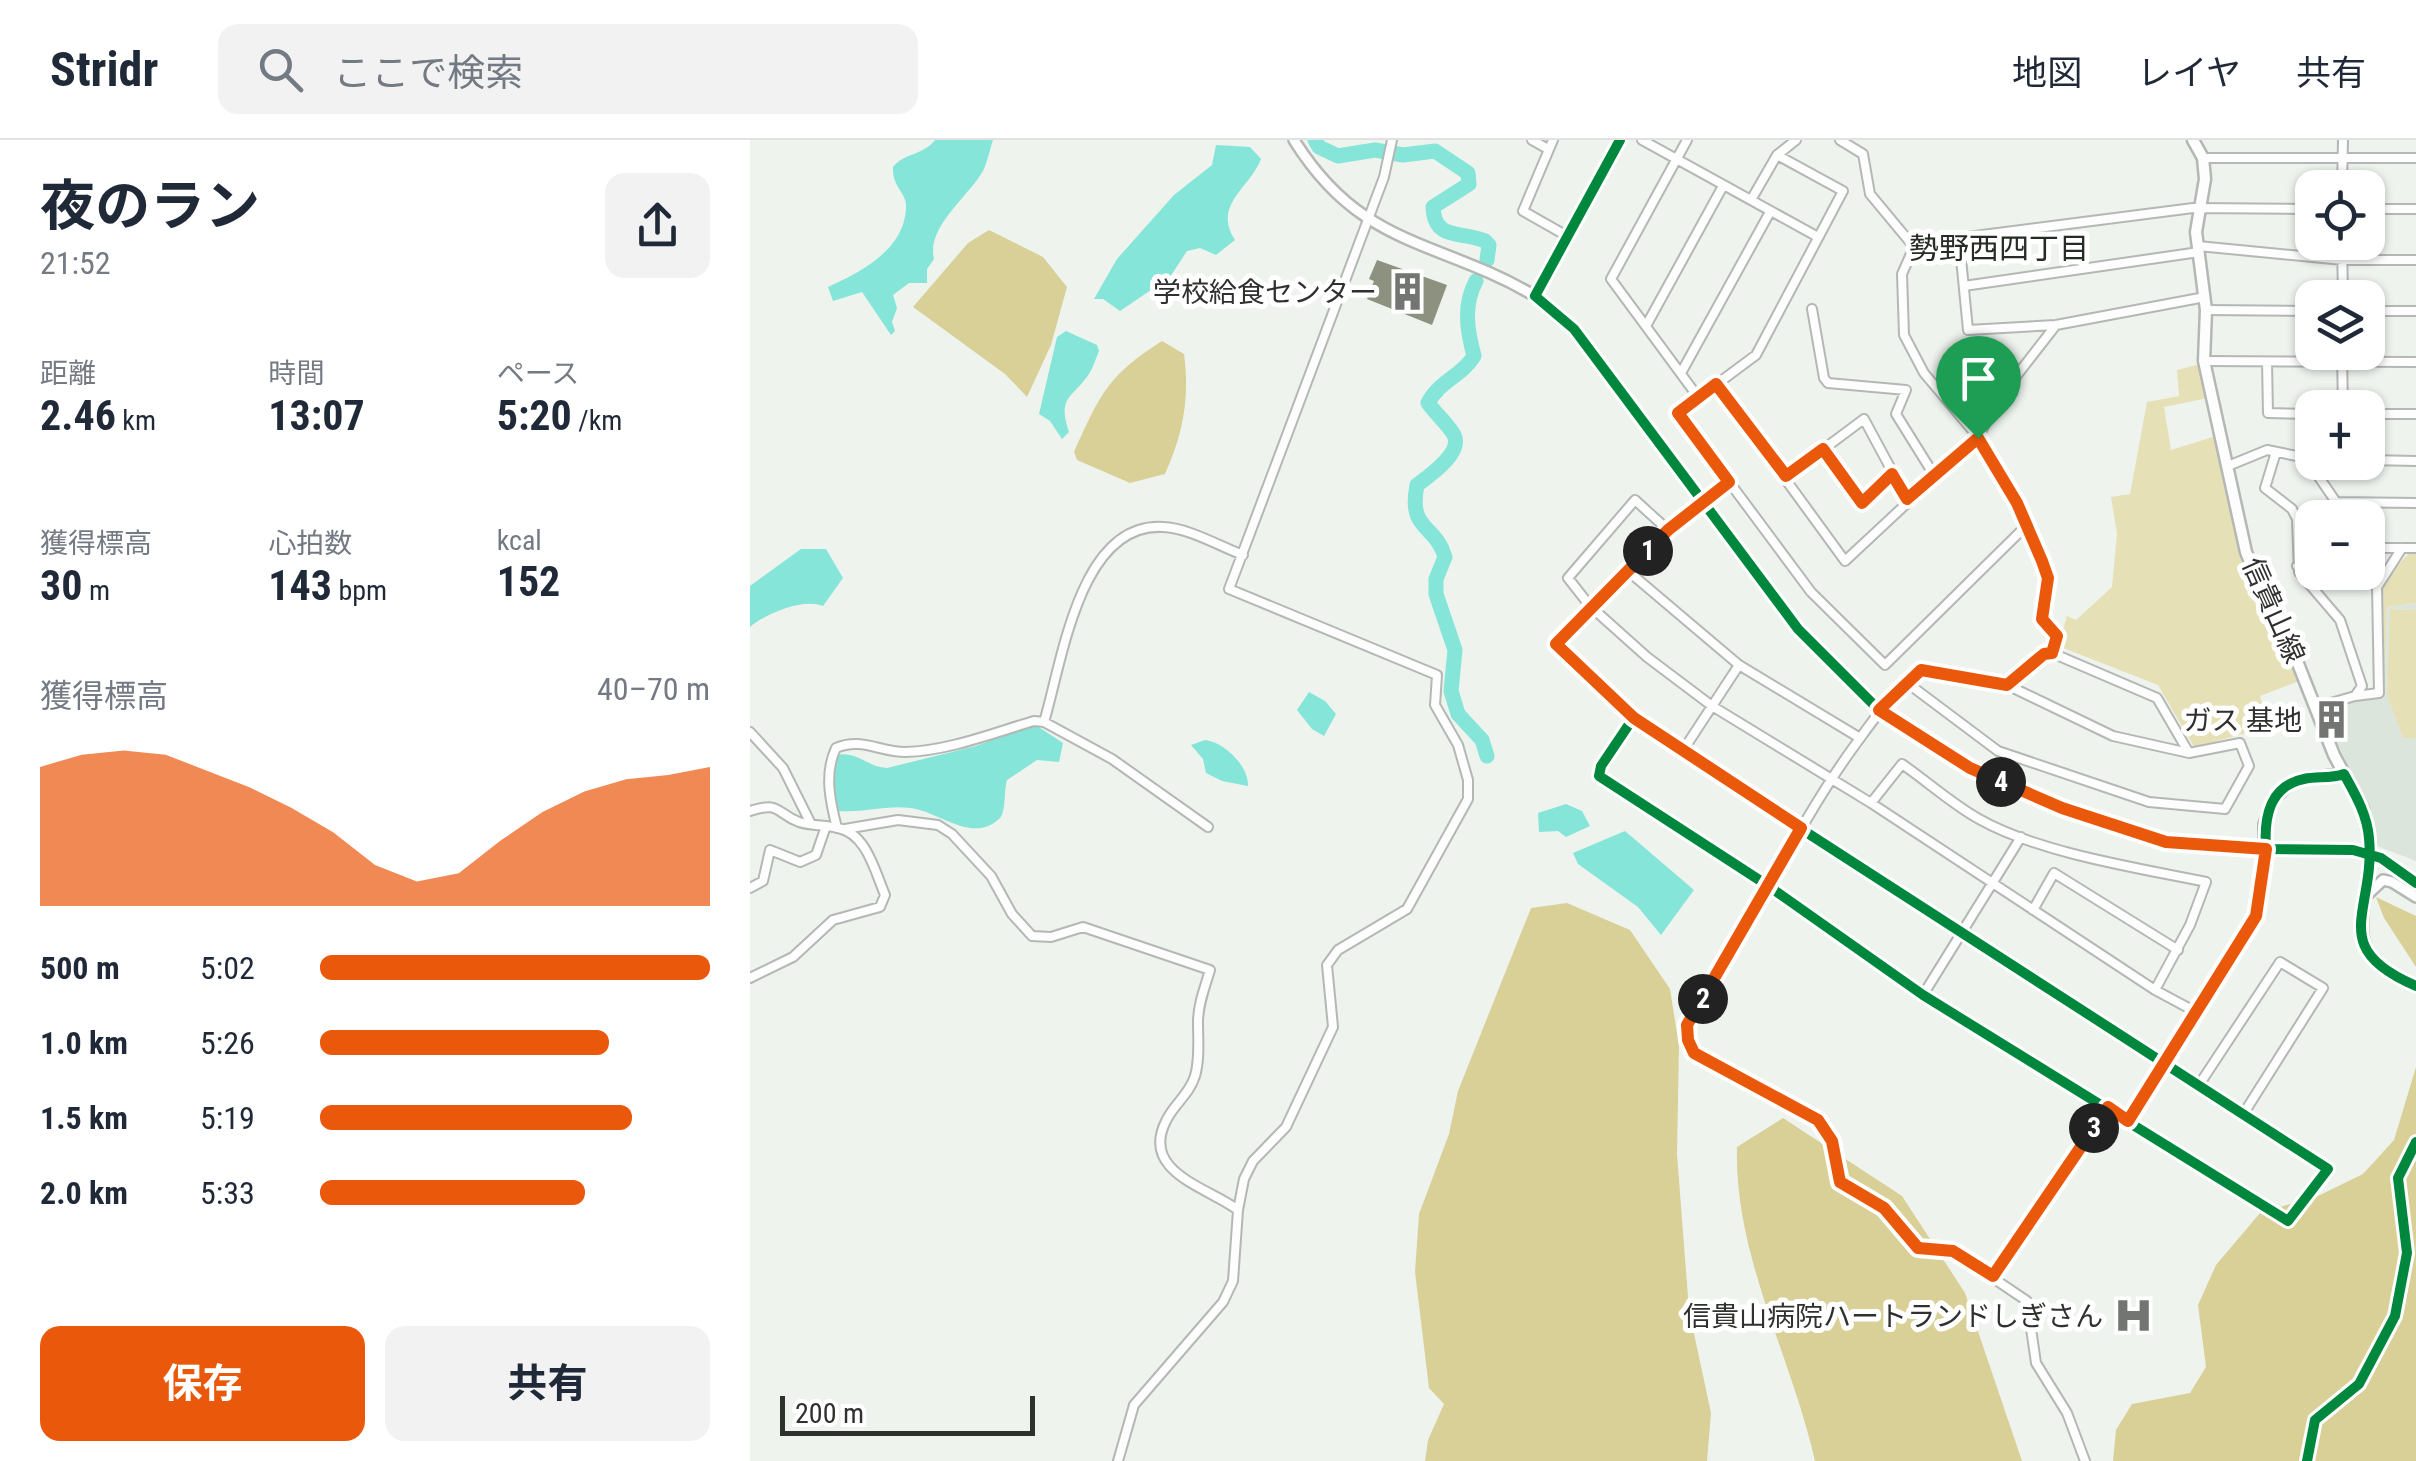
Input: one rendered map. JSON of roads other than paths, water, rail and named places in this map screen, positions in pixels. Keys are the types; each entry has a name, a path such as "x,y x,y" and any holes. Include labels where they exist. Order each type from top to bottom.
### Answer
{"main road":[{"path":"2193,140 2203,158"},
{"name":"信貴山線","path":"2203,158 2205,179 2198,210 2206,310 2204,361 2254,574 2280,618 2362,809 2370,842 2360,928 2369,958 2392,976 2416,986"},
{"path":"2307,1461 2314,1420 2359,1384 2395,1316 2406,1253 2398,1178 2416,1142"}],"street":[{"path":"1294,140 1325,183 1367,219 1427,251 1500,276 1535,296 1574,329 1798,629 1879,710 1970,768 2062,808 2166,842 2353,850 2381,858 2416,883"},
{"path":"1118,1461 1134,1405 1223,1302 1233,1281 1240,1190 1253,1161 1286,1126 1333,1027 1327,964 1338,950 1407,910 1468,799 1468,780 1458,745 1435,704 1437,675 1229,589 1384,177 1392,140"},
{"path":"1532,140 1548,150"},
{"path":"1553,140 1523,212 1567,236"},
{"path":"1535,296 1620,140"},
{"path":"1642,140 1818,237"},
{"path":"1688,140 1611,279 1698,397"},
{"path":"1752,200 1776,155 1796,140"},
{"path":"1840,140 1863,154 1867,165 1864,179 1870,194 1914,248 1902,274 1904,336 1924,373 1978,438 2028,524 2048,578 2042,619 2057,636 2052,653"},
{"path":"2343,140 2343,170"},
{"path":"1776,155 1844,191 1756,355 1678,413 1810,592 1885,664 2028,524"},
{"path":"2203,158 2416,158"},
{"path":"1646,326 1723,186"},
{"path":"2205,297 2056,325 1968,330 1959,238 2198,210 2295,209"},
{"path":"2385,209 2416,209"},
{"path":"1681,374 1770,212"},
{"path":"1964,286 2199,249 2295,256"},
{"path":"2342,260 2342,280"},
{"path":"2385,260 2416,260"},
{"path":"1812,309 1824,378 1828,383 1906,390 1896,414 1934,475"},
{"path":"2206,310 2295,311"},
{"path":"2385,311 2416,311"},
{"path":"1716,384 1845,560 1907,499 1978,438 2000,398 2056,325"},
{"path":"2204,361 2295,360"},
{"path":"2385,360 2416,362"},
{"path":"2267,362 2268,413 2295,414"},
{"path":"2385,414 2416,414"},
{"path":"1786,476 1864,419 1907,499"},
{"path":"1823,449 1862,503 1892,474"},
{"path":"2228,466 2267,450 2295,456"},
{"path":"2276,452 2265,488 2295,515"},
{"path":"2385,460 2416,461"},
{"path":"1634,718 1601,766 1599,776 1767,885 1922,996 2108,1107 2288,1222 2328,1168 1682,752 1634,718 1556,644 1668,530 1729,482"},
{"path":"1668,530 1635,500 1568,578 1590,606 1647,658 1712,706 1871,803 1990,885 2155,990 2196,1012"},
{"path":"2385,503 2416,503"},
{"path":"1044,722 1076,605 1085,584 1112,546 1149,527 1168,527 1243,555"},
{"path":"2385,548 2416,548"},
{"path":"2317,707 2379,693 2377,587 2402,548"},
{"path":"1628,571 1739,666 1860,738"},
{"path":"2317,590 2340,620 2362,686 2355,696"},
{"path":"2007,685 2044,654 2052,653 2156,698 2189,753"},
{"path":"1682,752 1739,666"},
{"path":"1906,682 1998,751 2149,802 2225,809 2248,766 2240,743 2189,753 2112,736 2007,685 1921,670 1906,682 1879,710 1829,780 1687,1025 1694,1053 1818,1120 1832,1141 1840,1182 1884,1208 1918,1248 1953,1251 2027,1301 2036,1363 2067,1413 2085,1461"},
{"path":"750,978 793,957 833,920 847,913 880,907 885,895 868,856 854,835 841,828 829,789 836,748 850,742 900,752 924,750 1005,728 1044,722 1112,759 1208,827"},
{"path":"750,732 783,768 812,824"},
{"path":"1871,803 1902,764 1980,819 2021,837 2206,882 2178,950 2155,990"},
{"path":"2128,1121 2256,916 2268,810 2281,791 2305,778 2344,774"},
{"path":"750,811 767,806 783,809 796,822 841,828 898,820 938,825 952,834 991,876 1012,914 1032,936 1051,937 1083,926 1210,970 1201,998 1196,1070 1188,1093 1165,1122 1159,1150 1166,1166 1181,1178 1238,1210"},
{"path":"750,888 763,881 770,850 800,862 816,855 826,826"},
{"path":"1922,996 2021,837"},
{"path":"2032,910 2054,873 2178,950"},
{"path":"2366,896 2383,880 2416,897"},
{"path":"2199,1085 2280,962 2323,988 2244,1113"},
{"path":"1993,1276 2108,1107"}],"water":[{"path":"935,140 993,140 977,181 936,235 927,283 909,283 893,295 897,308 892,322 895,331 891,335 862,292 833,301 828,287 868,265 891,245 904,220 906,204 894,179 893,167"},
{"path":"1216,145 1250,147 1261,159 1230,207 1229,228 1235,240 1216,255 1200,248 1187,251 1170,277 1120,311 1103,299 1094,299 1117,259 1174,195 1212,165"},
{"path":"1066,331 1097,345 1099,351 1089,374 1068,399 1065,411 1069,432 1062,439 1050,421 1039,414 1057,337"},
{"path":"801,549 826,549 843,578 823,606 805,604 785,609 750,627 750,586"},
{"path":"1309,692 1325,701 1336,714 1324,736 1312,729 1297,710"},
{"path":"1037,726 1063,743 1059,762 1037,760 1007,780 1002,815 990,825 967,827 910,808 839,811 826,767 837,755 850,755 887,768 976,746"},
{"path":"1205,740 1234,756 1248,786 1206,773 1203,759 1191,745"},
{"path":"1566,804 1582,811 1590,826 1566,837 1558,831 1539,832 1538,813"},
{"path":"1625,831 1694,890 1661,935 1638,907 1578,864 1573,853"}],"waterway":[{"path":"1315,140 1319,147 1338,156 1375,150 1403,155 1435,151 1468,173 1469,184 1433,207 1435,218 1444,230 1485,241 1489,245 1487,260"},
{"path":"1476,281 1469,299 1468,318 1474,356 1428,403 1454,435 1454,449 1417,485 1415,500 1419,519 1445,557 1436,579 1436,594 1455,650 1451,691 1458,714 1482,740 1487,756"}],"place":[{"name":"学校給食センター","path":"1407,292"},
{"name":"ガス 基地","path":"2332,720"},
{"name":"信貴山病院ハートランドしぎさん","path":"2133,1316"}],"district":[{"name":"勢野西四丁目","path":"1999,249"}]}
